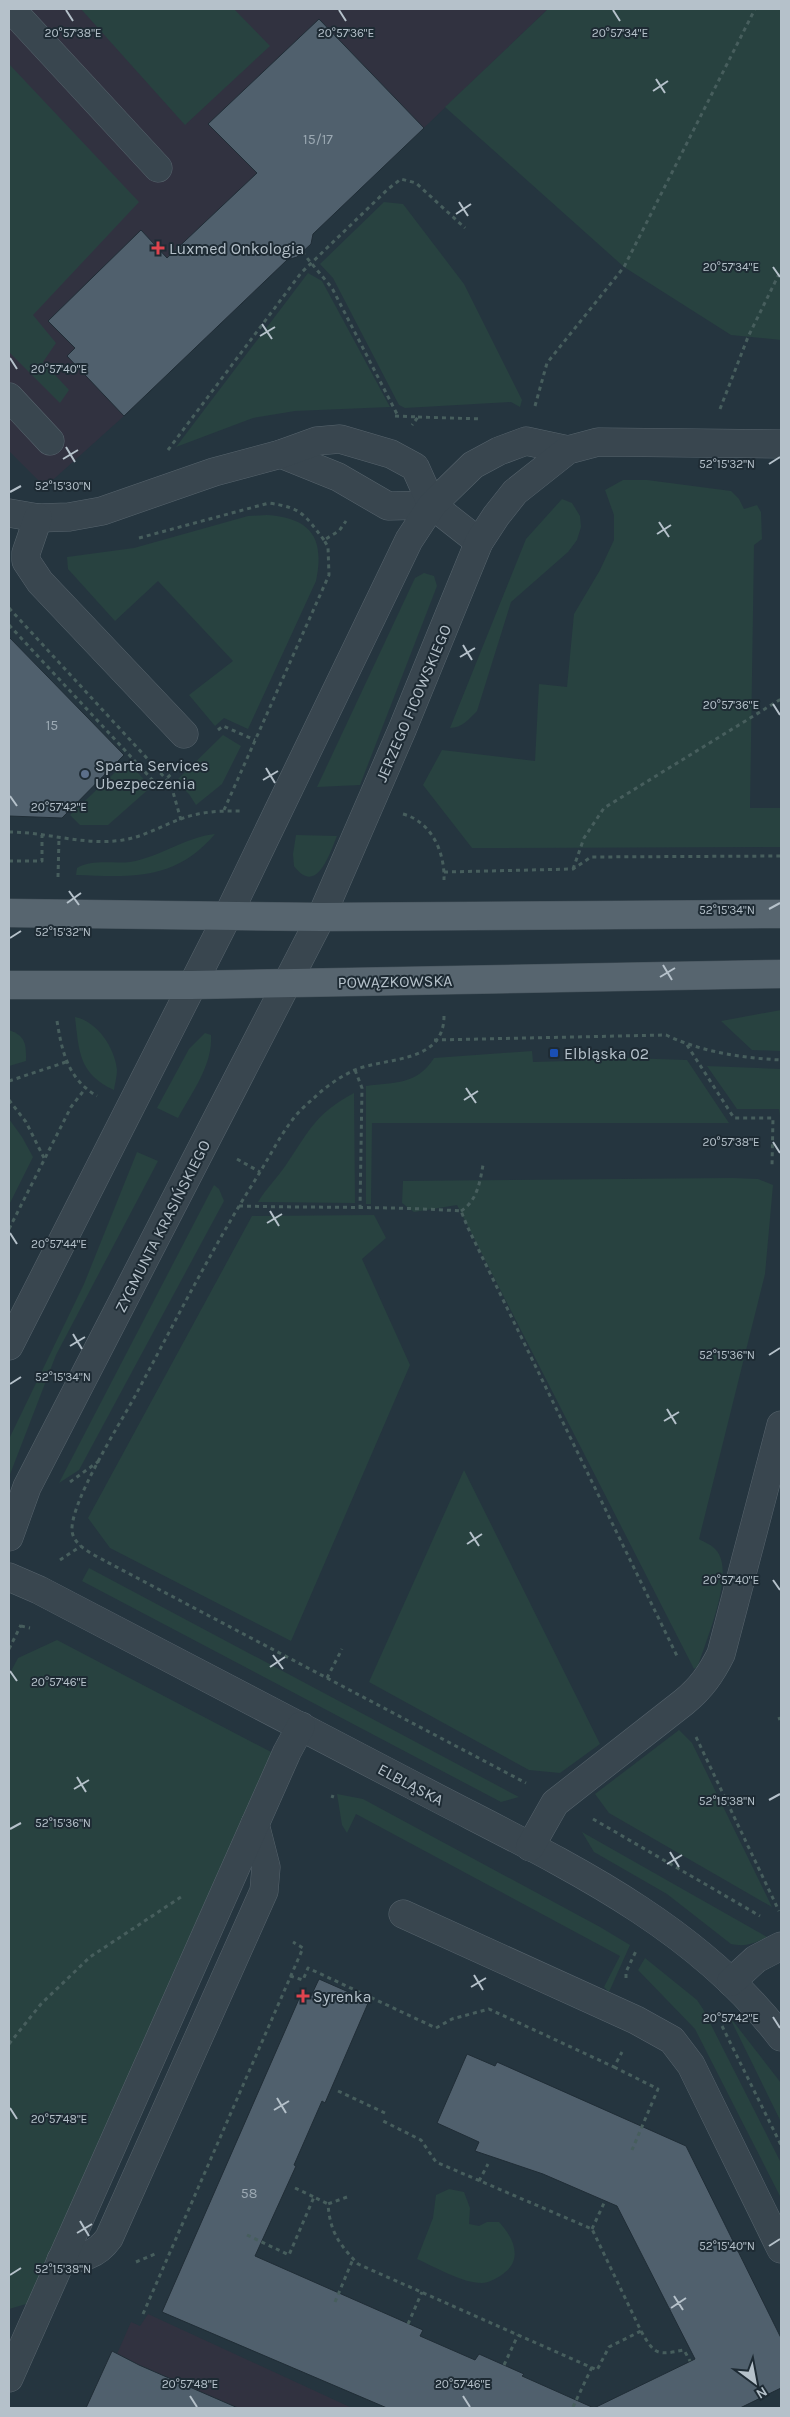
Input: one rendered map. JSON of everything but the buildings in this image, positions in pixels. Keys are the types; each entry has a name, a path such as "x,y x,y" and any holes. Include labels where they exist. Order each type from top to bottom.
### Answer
{"main road":[{"path":"9,913 321,917 781,914"},
{"name":"POWĄZKOWSKA","path":"9,985 191,985 781,974"}],"street":[{"path":"11,9 158,168"},
{"path":"9,396 50,441"},
{"path":"9,513 38,518 69,517 102,511 214,472 281,454 317,441 340,440 391,454 415,467 432,505 479,542"},
{"path":"9,1346 228,915 390,575 409,540 432,505 473,465 499,450 526,442 568,450 598,442 781,444"},
{"name":"JERZEGO FICOWSKIEGO","path":"321,917 406,721 479,542 515,492 568,450"},
{"path":"281,454 338,477 388,506 432,505"},
{"path":"38,518 18,570 40,582 184,734"},
{"name":"ZYGMUNTA KRASIŃSKIEGO","path":"9,1538 27,1487 321,917"},
{"path":"530,1847 555,1803 700,1689 711,1673 721,1654 781,1425"},
{"name":"ELBLĄSKA","path":"9,1577 39,1590 301,1726 530,1847 647,1914 706,1958 731,1982 781,2037"},
{"path":"9,2378 286,1752 301,1726"},
{"path":"403,1914 636,2020 672,2040 686,2058 781,2249"},
{"path":"731,1982 781,1933"}],"path":[{"path":"532,413 548,363 624,267 755,9"},
{"path":"164,454 311,262 388,189 402,179 416,183 465,228"},
{"path":"302,252 332,288 398,416"},
{"path":"707,442 748,337 781,270"},
{"path":"389,417 487,419"},
{"path":"391,454 418,417"},
{"path":"324,540 339,531 366,494"},
{"path":"130,541 269,503 290,506 305,515 328,547 329,575 224,810"},
{"path":"9,608 166,779 173,792 182,820"},
{"path":"9,625 158,786"},
{"path":"572,869 584,838 604,808 781,699"},
{"path":"9,832 100,841 123,840 148,833 197,814 224,810 230,811"},
{"path":"398,813 411,816 434,837 441,851 444,884"},
{"path":"9,861 42,862 42,835"},
{"path":"58,838 58,871"},
{"path":"444,872 572,869 591,857 781,856"},
{"path":"57,1016 61,1045 66,1062 86,1089 102,1099"},
{"path":"444,1020 439,1035 429,1047 416,1055 355,1070 316,1096 293,1119 239,1206 86,1488 73,1519 72,1532 75,1540 81,1546 108,1562 532,1786"},
{"path":"434,1040 666,1035 687,1045 750,1059 781,1060"},
{"path":"687,1045 734,1118 773,1118 772,1166"},
{"path":"9,1081 66,1062"},
{"path":"355,1070 362,1088 360,1209"},
{"path":"9,1229 71,1107 86,1089"},
{"path":"9,1100 26,1122 44,1158"},
{"path":"228,1155 260,1172"},
{"path":"239,1206 360,1209 394,1207 461,1211 471,1202 477,1190 483,1165"},
{"path":"461,1211 678,1658 689,1724 778,1906 781,1933"},
{"path":"66,1556 81,1546"},
{"path":"21,1626 37,1629"},
{"path":"327,1678 342,1649"},
{"path":"587,1815 764,1918"},
{"path":"9,2044 41,2004 90,1958 191,1890"},
{"path":"143,2314 303,1948 293,1942"},
{"path":"630,1964 640,1944"},
{"path":"290,1976 303,1980 308,1968 436,2028 452,2019 489,2009 658,2089 632,2150"},
{"path":"614,2067 636,2020"},
{"path":"719,2021 781,2145"},
{"path":"338,2091 385,2112"},
{"path":"381,2120 421,2140 436,2162 592,2230 649,2344 655,2350 664,2354 684,2350 690,2361"},
{"path":"479,2181 488,2164"},
{"path":"295,2188 328,2204 347,2197"},
{"path":"247,2235 289,2255 314,2198"},
{"path":"592,2230 605,2201"},
{"path":"328,2204 330,2224 346,2252 358,2264 597,2370 609,2347 641,2331"},
{"path":"335,2302 353,2259"},
{"path":"408,2324 422,2292"},
{"path":"504,2365 518,2335"},
{"path":"573,2407 592,2367"}],"shaded area":[{"name":"Luxmed Onkologia","path":"9,9 548,9 313,234 311,244 297,257 287,260 124,416 45,487 9,451"},
{"path":"148,2314 352,2408 86,2408 112,2351 117,2354 131,2322 140,2326"}],"green space":[{"path":"81,9 236,9 270,46 185,125"},
{"path":"548,9 781,9 781,340 731,335 624,267 445,107"},
{"path":"9,64 139,202 33,315 56,343 43,362 69,390 60,403 9,352"},
{"path":"384,202 403,204 464,284 522,400 520,407 511,402 405,408 399,405 333,278 320,264"},
{"path":"308,273 322,281 390,407 295,411 253,418 176,447"},
{"path":"623,480 647,480 731,491 739,499 744,509 757,505 761,512 762,539 754,545 750,808 781,808 781,847 472,848 423,785 442,750 535,761 539,684 567,687 574,614 600,570 614,540 614,515 605,490"},
{"path":"562,499 572,503 580,516 581,527 577,540 568,552 511,602 477,711 462,725 450,728 526,539"},
{"path":"267,515 294,521 304,526 311,533 316,542 318,553 316,581 248,729 224,718 215,726 189,695 233,661 158,581 115,621 68,569 67,557 134,548 248,516"},
{"path":"424,573 434,576 437,586 360,785 317,787 415,578"},
{"path":"223,735 241,746 222,784 196,805 189,794 176,781"},
{"path":"127,761 151,787 108,825 80,825 70,815"},
{"path":"215,834 184,861 152,873 116,876 76,875 77,868 83,865 130,862 152,856 194,839"},
{"path":"296,835 337,836 322,869 309,877 302,874 294,866 293,854"},
{"path":"781,1010 781,1051 752,1050 721,1021"},
{"path":"75,1017 91,1024 109,1045 117,1070 114,1090 102,1084 87,1069 80,1051"},
{"path":"9,1030 15,1032 24,1041 26,1061 9,1066"},
{"path":"205,1033 211,1035 209,1057 178,1118 157,1108 189,1049"},
{"path":"532,1051 533,1062 568,1061 568,1056 687,1060 729,1123 372,1123 371,1204 366,1204 366,1086 396,1083 413,1078 427,1067 434,1058"},
{"path":"707,1066 781,1069 781,1122 779,1109 737,1109"},
{"path":"354,1093 355,1203 258,1202 314,1124 341,1100"},
{"path":"9,1119 33,1157 10,1203"},
{"path":"137,1152 158,1161 56,1355 9,1477 9,1439 84,1284"},
{"path":"758,1179 773,1185 765,1274 699,1539 716,1550 721,1560 723,1574 712,1624 698,1666 694,1669 457,1205 414,1212 402,1203 403,1181"},
{"path":"214,1185 219,1189 224,1201 79,1470 59,1483"},
{"path":"374,1215 386,1238 362,1259 410,1365 291,1641 110,1548 88,1518 252,1216"},
{"path":"464,1470 600,1744 560,1773 529,1770 369,1682"},
{"path":"89,1568 519,1797 501,1802 82,1581"},
{"path":"57,1640 271,1752 271,1760 33,2302 9,2309 9,1675 18,1658"},
{"path":"679,1730 692,1743 772,1907 609,1813 595,1794"},
{"path":"337,1794 363,1799 630,1945 609,1992 604,1987 620,1956 356,1814 347,1833 342,1825"},
{"path":"582,1832 767,1937 749,1944 731,1944 667,1894 594,1852"},
{"path":"645,1958 697,2000 703,2009 781,2163 781,2198 695,2029 638,1970"},
{"path":"729,2016 781,2083 781,2122"},
{"path":"449,2189 464,2192 470,2208 469,2224 479,2226 487,2222 499,2222 512,2241 515,2255 513,2262 496,2279 482,2283 466,2280 417,2259 433,2218 436,2195"}],"place":[{"name":"Luxmed Onkologia","path":"158,248"},
{"name":"Sparta Services Ubezpeczenia","path":"85,774"},
{"name":"Elbląska 02","path":"554,1053"},
{"name":"Syrenka","path":"303,1996"}]}
